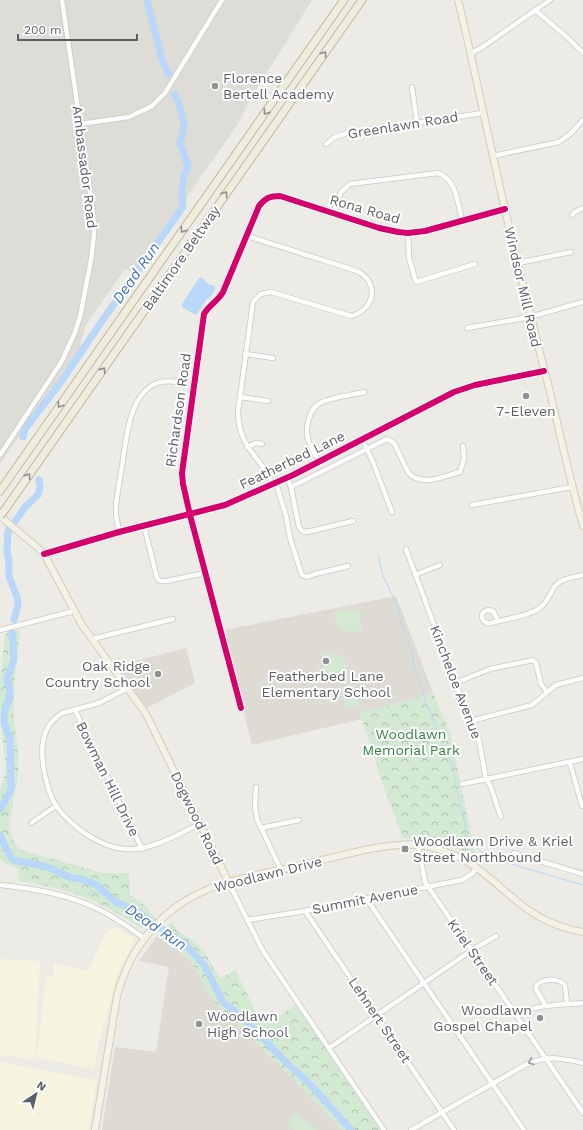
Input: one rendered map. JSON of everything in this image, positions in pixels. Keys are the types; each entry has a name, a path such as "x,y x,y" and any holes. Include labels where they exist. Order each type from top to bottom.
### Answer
{"highway":[{"name":"Baltimore Beltway","path":"0,491 344,0"},
{"name":"Baltimore Beltway","path":"0,516 362,0"}],"main road":[{"name":"Windsor Mill Road","path":"458,0 471,53 492,156 530,317 572,487 583,525"},
{"name":"Dogwood Road","path":"0,516 37,546 44,554 74,611 92,639 128,688 153,727 228,881"},
{"name":"Woodlawn Drive","path":"95,1130 118,992 129,962 144,938 169,912 188,899 207,889 228,881 381,847 418,845 447,852 468,861 529,911 554,923 583,932"}],"street":[{"name":"Ambassador Road","path":"0,455 62,361 73,338 80,316 89,275 94,235 93,212 62,0"},
{"path":"80,124 130,117 152,106 165,92 222,0"},
{"path":"471,53 481,48 550,0"},
{"path":"535,10 567,37 583,53"},
{"path":"412,88 417,123"},
{"name":"Greenlawn Road","path":"326,144 335,137 346,133 483,113"},
{"path":"492,156 559,142 570,134 583,120"},
{"path":"333,214 341,192 350,184 438,173 445,176 451,182 462,220"},
{"name":"Richardson Road","path":"241,708 183,484 182,473 193,385 204,314 223,292 259,206 269,196 280,196 313,207"},
{"name":"Rona Road","path":"313,207 389,231 408,233 425,231 505,209"},
{"path":"572,215 583,208"},
{"path":"408,233 409,258 416,282 475,264"},
{"path":"247,236 357,271 367,277 372,288 366,308 362,312 351,316 277,293 266,292 256,298 252,308 238,412 239,427 247,447 274,484 286,516 290,538 302,575 307,577 348,566"},
{"path":"518,263 571,252"},
{"path":"467,328 530,317 583,302"},
{"path":"245,354 273,358"},
{"name":"Featherbed Lane","path":"44,554 119,532 225,505 287,478 454,392 475,385 544,371"},
{"path":"119,532 116,504 128,425 133,410 144,392 157,383 164,381 193,385"},
{"path":"319,461 309,444 307,434 309,417 314,408 320,403 365,392"},
{"path":"240,397 268,401"},
{"path":"362,439 392,512"},
{"path":"291,487 385,440 392,441 408,472 415,479 423,481 460,472 464,459 463,446"},
{"path":"247,447 256,443 262,444"},
{"path":"287,478 291,487 299,527 302,531 307,532 353,521"},
{"path":"472,505 572,487"},
{"path":"144,526 158,580 166,582 206,573"},
{"name":"Kincheloe Avenue","path":"406,549 455,683 478,735 486,779 490,785 501,817"},
{"path":"415,575 440,565"},
{"path":"498,621 537,610 542,607 548,599 556,584 566,579 583,575"},
{"path":"0,630 74,611"},
{"path":"92,639 173,619"},
{"path":"455,683 490,669 533,660 536,662 541,684 547,692"},
{"path":"471,722 532,705 556,685 583,678"},
{"path":"128,688 99,703 67,711 57,716 49,725 43,738 42,756 44,772 56,806 71,822 89,836 104,844 119,849 142,848 158,843 200,824"},
{"name":"Bowman Hill Drive","path":"75,710 142,848"},
{"path":"462,784 583,759"},
{"path":"570,762 582,806"},
{"path":"256,787 256,813 261,828 281,870"},
{"path":"32,823 56,806"},
{"path":"261,828 299,820"},
{"name":"Kriel Street","path":"418,845 425,882 583,1113"},
{"path":"514,853 583,874"},
{"name":"Summit Avenue","path":"247,920 305,911 462,880 472,874 477,867"},
{"name":"Dogwood Road","path":"228,881 256,940 384,1130"},
{"path":"0,885 45,891 74,899 105,912 144,938"},
{"path":"366,898 524,1130"},
{"name":"Lehnert Street","path":"305,911 454,1130"},
{"path":"329,1048 472,950 496,936"},
{"path":"546,1006 536,989 536,986 541,981 557,980 561,982 564,985 567,1004"},
{"path":"517,1015 529,1009 583,1003"},
{"path":"411,1130 525,1065 545,1058 563,1058 583,1063"}],"shaded area":[{"path":"0,0 312,0 250,100 238,124 134,272 125,269 85,326 80,349 0,464"},
{"name":"Featherbed Lane Elementary School","path":"396,596 433,693 360,713 362,719 252,745 224,630"},
{"name":"Oak Ridge Country School","path":"186,648 195,683 147,708 116,666"},
{"path":"117,927 135,940 122,964 115,984 99,1043 94,1069 37,1058 45,984 47,975 52,976 54,963 88,971 103,938 107,932"},
{"name":"Woodlawn High School","path":"158,935 170,946 189,959 214,1002 291,1077 342,1130 102,1130 115,1047 156,1052 169,967 139,961"},
{"path":"0,959 40,961 35,1060 0,1055"},
{"path":"0,1062 97,1080 88,1130 0,1130"}],"green space":[{"path":"355,609 359,611 362,629 354,632 348,632 336,624 335,612"},
{"path":"20,630 13,713 17,742 18,772 11,815 11,834 15,843 21,850 103,873 129,873 130,895 147,907 151,914 155,917 143,928 140,928 111,910 82,897 53,887 19,881 18,869 6,864 0,859 0,791 6,770 0,716 0,683 5,634"},
{"path":"329,653 338,654 344,659 347,667 346,676 327,678 323,675 322,655"},
{"path":"354,685 359,705 346,708 342,688"},
{"name":"Woodlawn Memorial Park","path":"433,693 450,733 476,857 440,843 403,838 383,785 360,713"},
{"path":"172,922 176,930 195,942 204,951 220,979 235,970 256,1012 275,1019 297,1004 384,1130 342,1130 291,1077 214,1002 189,959 170,946 158,935"},
{"path":"295,1112 317,1130 295,1130 287,1123"}],"water":[{"path":"199,278 202,278 208,284 215,286 215,289 196,315 182,307 182,304"}],"waterway":[{"name":"Dead Run","path":"147,0 162,59 168,74"},
{"name":"Dead Run","path":"23,437 25,429 61,382 102,321 183,207 182,190 184,176 188,166 180,143 184,122 178,101 174,94"},
{"name":"Dead Run","path":"14,620 18,600 9,576 7,549 8,531 26,506 38,495 40,487 39,480"},
{"path":"378,554 383,576 397,605 402,627 413,657 414,669 421,684 426,703 442,740 443,749 448,754 454,770 455,784 465,823 465,835 468,840 479,850 494,859 583,885"},
{"name":"Dead Run","path":"0,810 11,790 10,739 4,722 5,710 10,691 7,680 14,659 12,633"},
{"name":"Dead Run","path":"0,835 13,860 44,866 71,878 81,879 97,885 114,901 138,912 183,942 204,965 223,1002 245,1020 309,1083 351,1130"},
{"path":"88,895 90,892 104,892"}],"cycle path":[{"path":"241,708 190,515 182,473 204,314 223,292 259,206 268,198 280,196 379,228 408,233 425,231 505,209"},
{"path":"44,554 119,532 225,505 293,475 454,392 475,385 544,371"}],"place":[{"name":"Florence Bertell Academy","path":"215,86"},
{"name":"7-Eleven","path":"526,396"},
{"name":"Featherbed Lane Elementary School","path":"326,661"},
{"name":"Oak Ridge Country School","path":"158,674"},
{"name":"Woodlawn Drive & Kriel Street Northbound","path":"405,849"},
{"name":"Woodlawn Gospel Chapel","path":"540,1018"},
{"name":"Woodlawn High School","path":"199,1024"}]}
